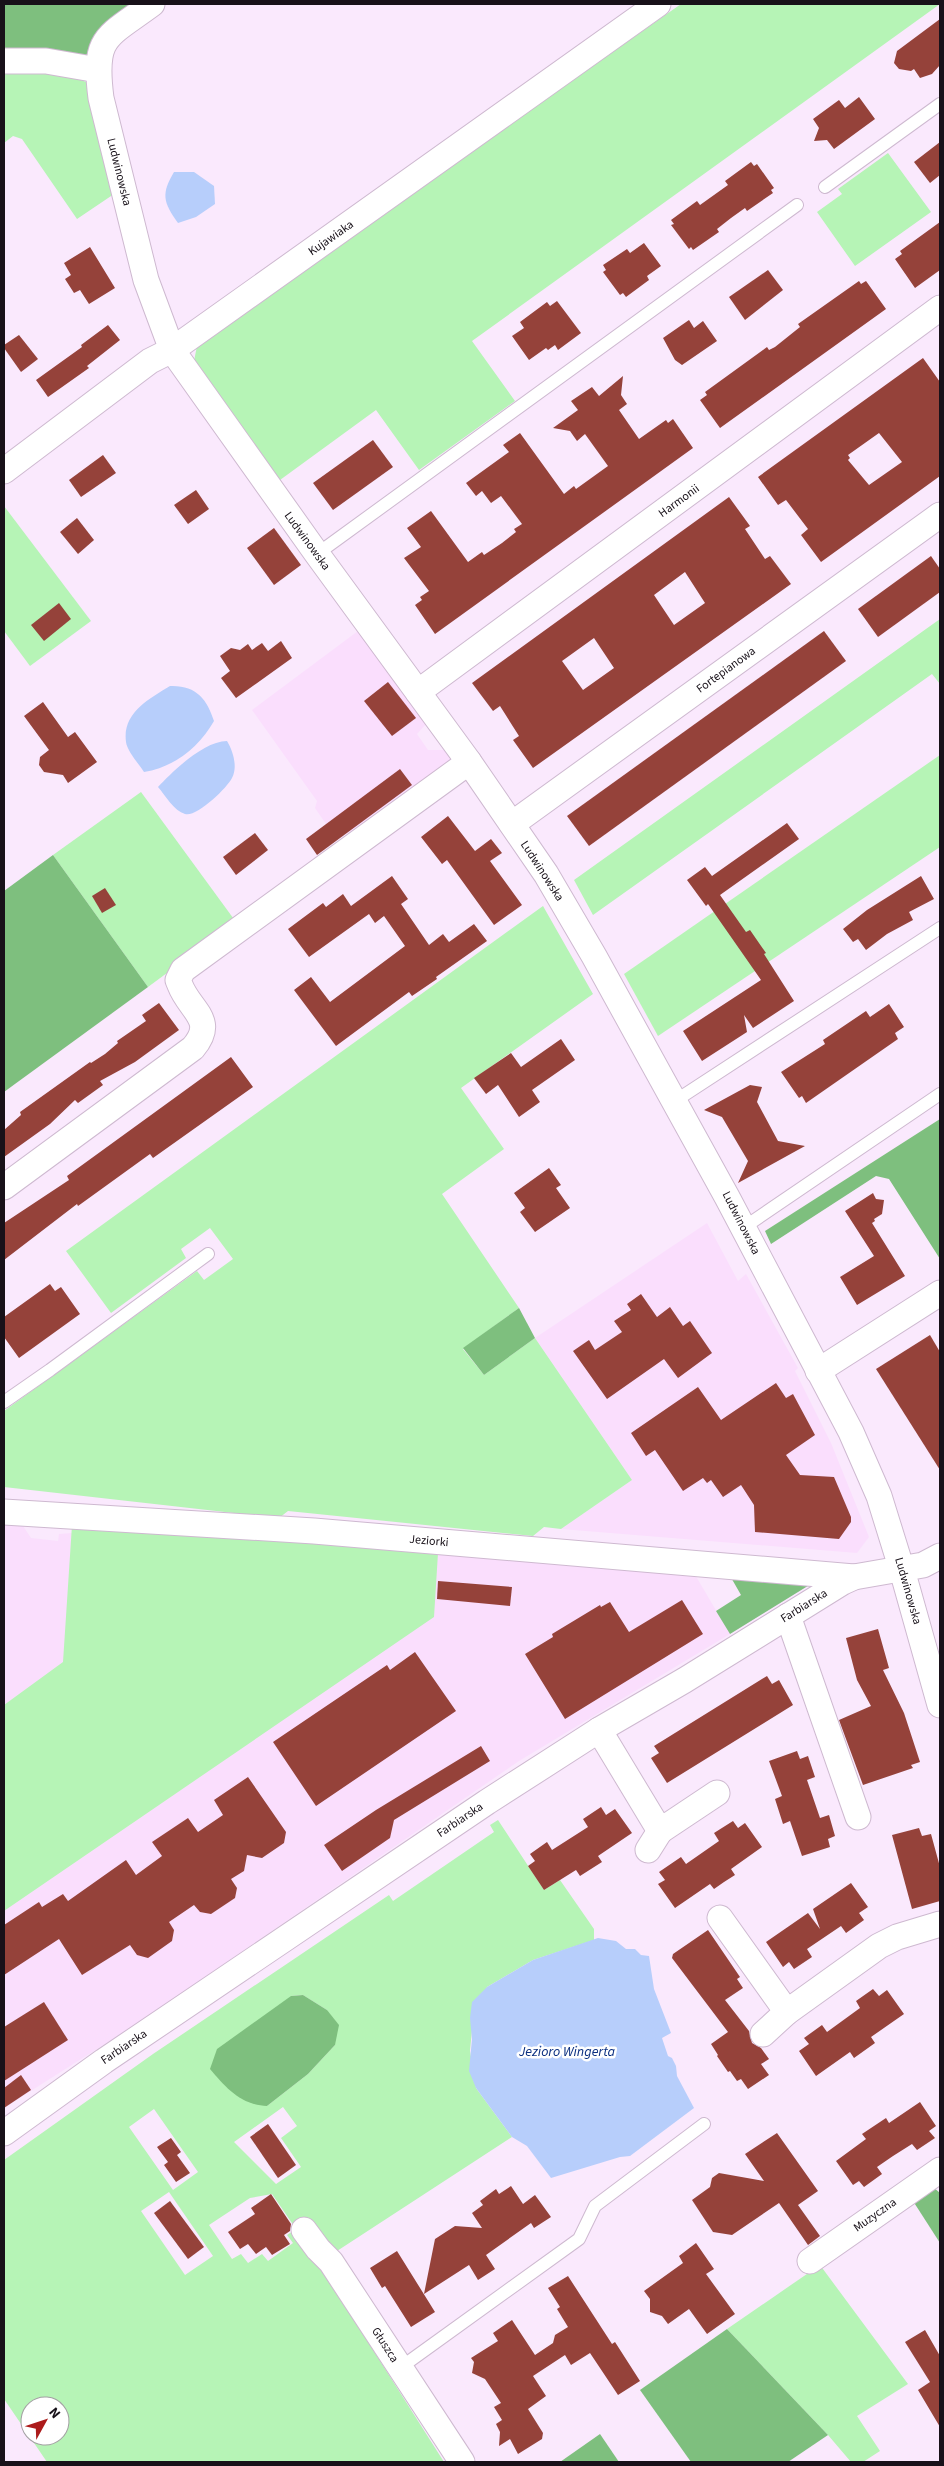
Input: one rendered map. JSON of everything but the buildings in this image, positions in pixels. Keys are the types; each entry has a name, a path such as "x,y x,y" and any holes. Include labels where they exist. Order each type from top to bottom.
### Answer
{"street":[{"name":"Ludwinowska","path":"152,4 108,36 99,55 98,70 101,98 146,280 172,350 317,554 469,762 546,874 675,1100 851,1432 879,1496 940,1705"},
{"name":"Kujawiaka","path":"4,471 150,361 172,350 658,4"},
{"path":"4,60 46,61 98,70"},
{"name":"Harmonii","path":"418,692 940,308"},
{"name":"Fortepianowa","path":"512,824 940,516"},
{"path":"4,1187 193,1048 202,1038 204,1028 202,1019 178,980 183,970 469,762"},
{"path":"818,1371 940,1293"},
{"name":"Jeziorki","path":"4,1512 314,1532 854,1577"},
{"name":"Farbiarska","path":"4,2133 104,2061 487,1802 599,1730 854,1577 924,1565 940,1556"},
{"path":"788,1616 858,1817"},
{"path":"599,1730 654,1841 717,1794"},
{"path":"720,1918 787,2012"},
{"path":"763,2034 787,2012 879,1946 897,1937 940,1924"},
{"name":"Muzyczna","path":"810,2261 940,2170"},
{"name":"Głuszca","path":"304,2230 318,2250 331,2262 462,2462"}],"lane":[{"path":"825,187 940,104"},
{"path":"317,554 797,205"},
{"path":"675,1100 940,928"},
{"path":"743,1228 940,1094"},
{"path":"4,1402 208,1254"},
{"path":"400,2368 579,2239 594,2206 704,2124"}],"shaded area":[{"path":"358,631 426,724 417,734 428,750 445,750 455,763 352,838 336,817 326,824 315,808 317,801 252,710"},
{"path":"707,1223 738,1281 746,1274 798,1368 795,1371 831,1443 869,1537 857,1553 561,1529 632,1480 535,1338"},
{"path":"4,1525 23,1526 31,1538 58,1541 59,1534 72,1533 64,1663 4,1705"},
{"path":"438,1553 694,1573 730,1634 519,1761 141,2021 4,2108 4,1911 255,1739"}],"green space":[{"path":"4,4 136,4 94,39 84,60 4,50"},
{"path":"681,4 940,4 472,341 515,401 419,470 376,410 280,480 194,361 197,346 204,338"},
{"path":"56,70 86,82 97,131 117,192 77,219 22,139 13,136 4,143 4,71"},
{"path":"888,153 931,212 855,266 817,212 842,194 838,189"},
{"path":"4,506 91,621 30,666 4,631"},
{"path":"940,619 940,684 932,674 593,915 574,880"},
{"path":"940,755 940,847 658,1036 624,974"},
{"path":"141,792 236,922 148,987 53,855"},
{"path":"53,855 148,987 4,1092 4,891"},
{"path":"543,906 593,994 461,1088 504,1149 442,1194 519,1308 463,1349 484,1375 535,1338 632,1480 561,1529 544,1527 533,1536 288,1511 279,1518 4,1487 4,1411 197,1271 204,1280 233,1259 210,1228 181,1249 186,1258 111,1313 66,1251"},
{"path":"940,1119 940,1259 889,1179 876,1176 771,1244 765,1231"},
{"path":"519,1308 535,1338 484,1375 463,1348"},
{"path":"72,1525 438,1553 434,1617 4,1911 4,1705 63,1662"},
{"path":"729,1574 811,1584 730,1634 716,1611 741,1595"},
{"path":"498,1820 544,1890 560,1880 594,1929 594,1940 533,1960 487,1987 472,2030 470,2051 476,2088 512,2137 337,2251 299,2233 444,2462 47,2462 36,2446 70,2446 70,2396 20,2396 20,2422 4,2399 4,2160 153,2054 389,1895 393,1901 494,1832 490,1825","holes":["303,1995 327,2010 335,2045 308,2074 267,2106 291,1996","283,2107 297,2126 281,2138 301,2167 276,2184 234,2142","154,2109 198,2172 173,2190 129,2127","169,2192 213,2256 185,2275 141,2211","272,2194 296,2229 287,2235 293,2243 268,2261 262,2254 248,2263 241,2254 232,2259 209,2225 250,2198"]},
{"path":"303,1995 327,2010 339,2025 335,2045 308,2074 267,2106 242,2099 228,2089 210,2069 217,2049 291,1996"},
{"path":"933,2187 940,2193 940,2243 913,2201"},
{"path":"820,2265 908,2384 857,2416 880,2451 863,2462 851,2462 828,2435 727,2329"},
{"path":"727,2329 828,2435 788,2462 691,2462 640,2390"},
{"path":"600,2434 619,2462 560,2462"}],"water":[{"path":"174,172 194,172 214,186 215,204 196,217 178,223 169,209 166,198 167,186"},
{"path":"170,686 179,686 194,691 208,706 214,721 201,739 176,761 144,772 127,746 126,732 128,723 139,708"},
{"path":"227,741 234,759 235,769 229,783 203,807 190,814 181,812 173,806 158,787 180,765 199,751 218,742"},
{"name":"Jezioro Wingerta","path":"598,1938 616,1941 626,1949 635,1949 641,1955 649,1956 654,1989 671,2033 662,2038 668,2056 672,2058 676,2066 677,2076 694,2108 630,2156 620,2157 551,2178 527,2146 512,2137 476,2088 469,2071 472,2039 470,2018 472,2002 487,1987 533,1960"}]}
